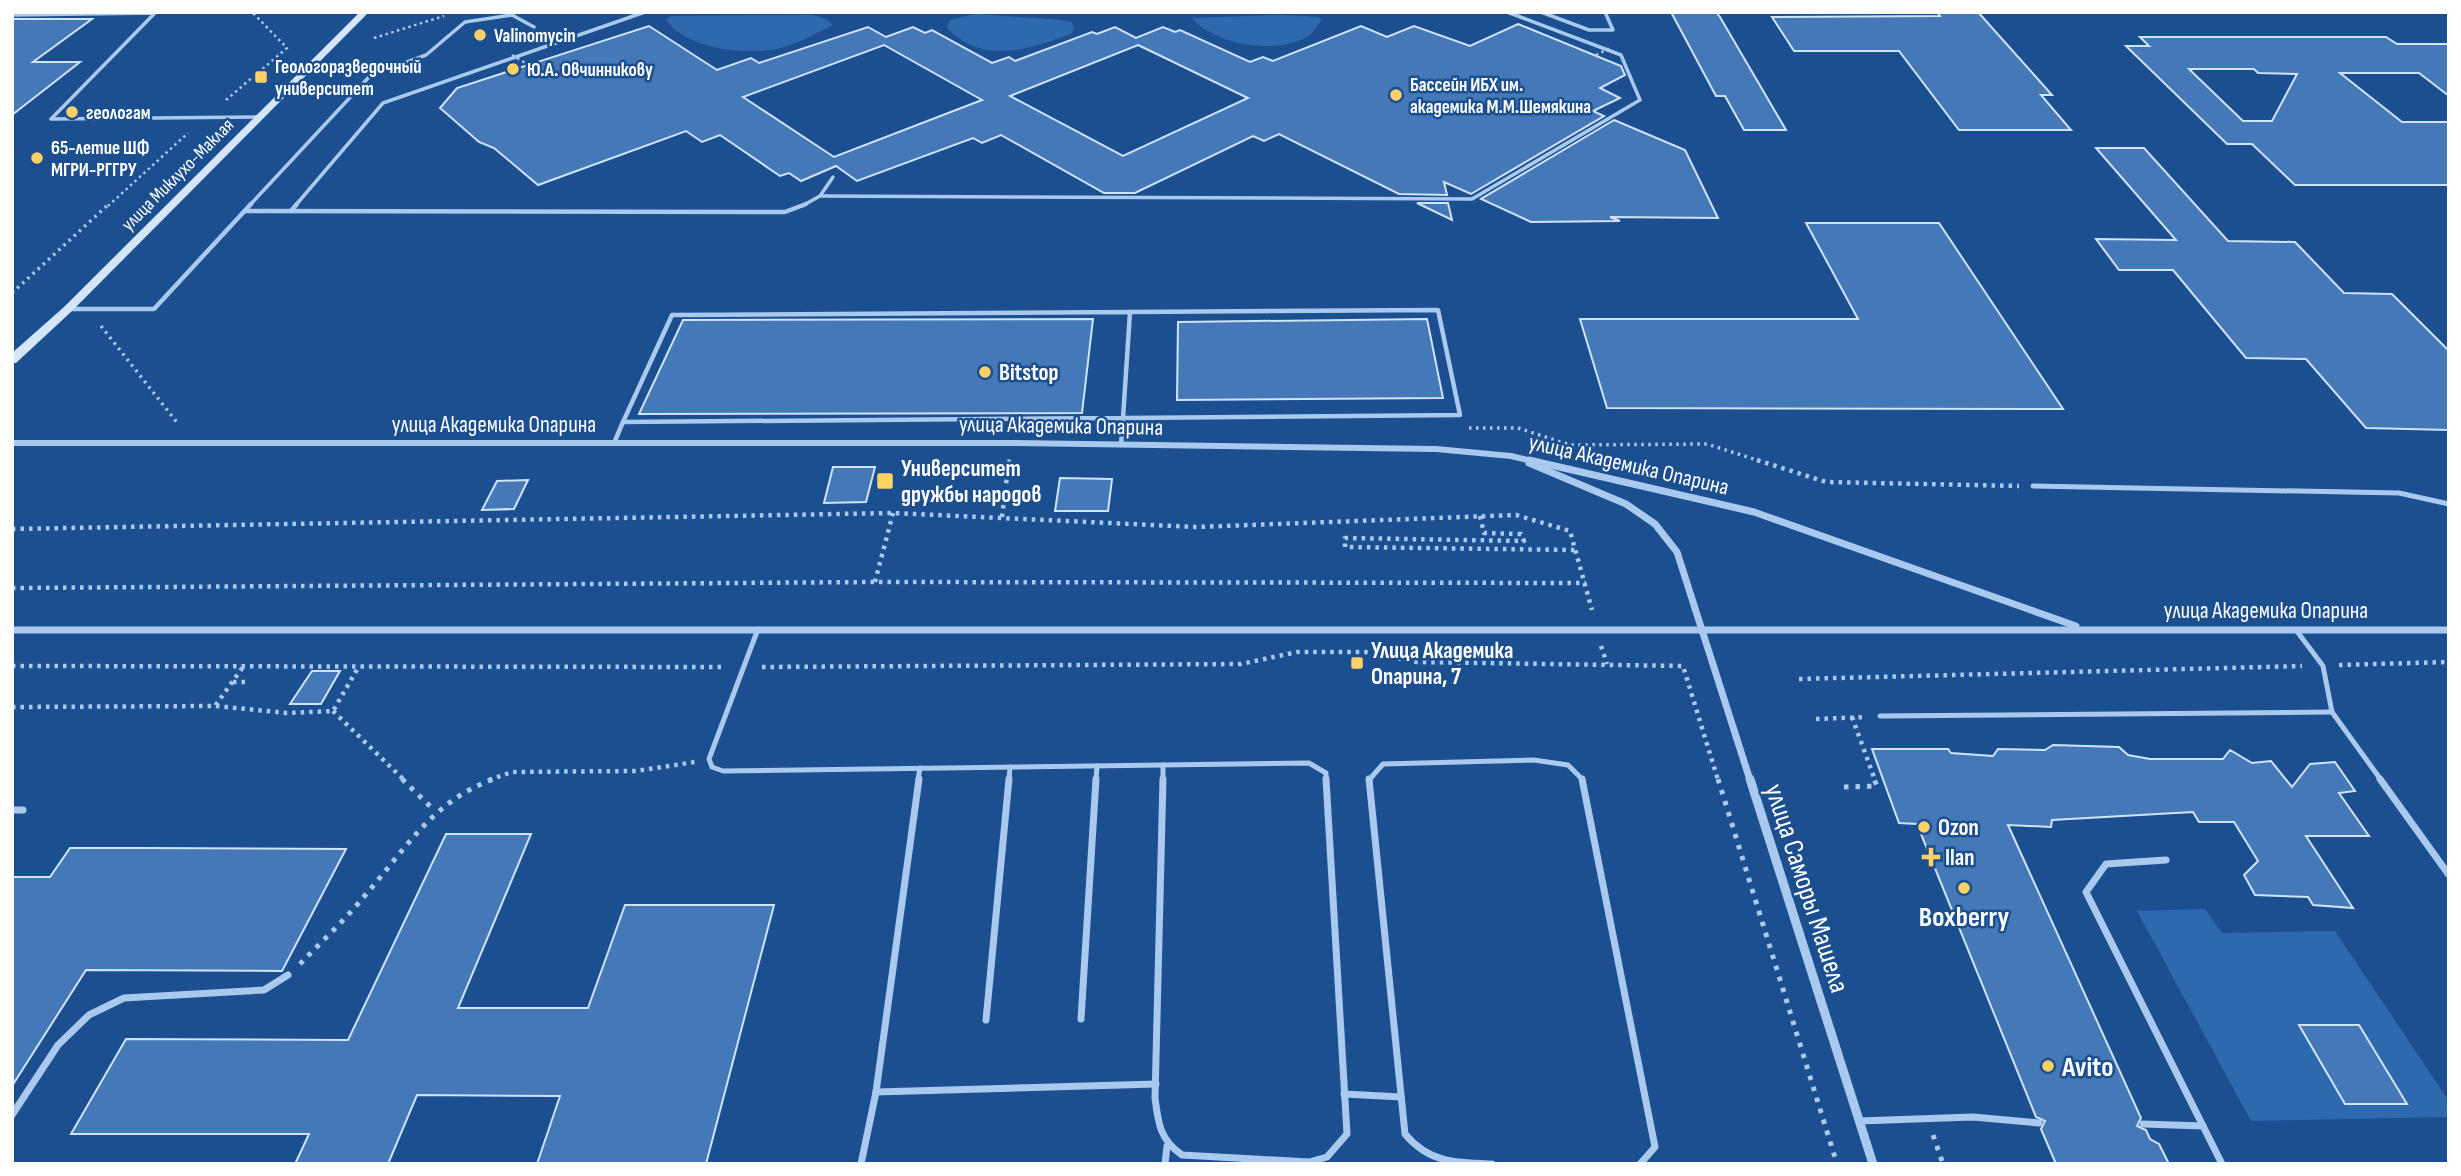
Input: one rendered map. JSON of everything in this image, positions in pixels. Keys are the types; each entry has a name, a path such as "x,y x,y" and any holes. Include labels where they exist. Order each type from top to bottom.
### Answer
{"main road":[{"name":"улица Миклухо-Маклая","path":"12,360 68,309 365,12"}],"street":[{"name":"улица Академика Опарина","path":"12,443 1011,443 1436,449 1511,457 1754,512 2083,628"},
{"name":"улица Саморы Машела","path":"1511,457 1626,504 1655,524 1677,552 1873,1164"},
{"name":"улица Академика Опарина","path":"12,630 1700,627 2449,630"}],"lane":[{"path":"291,211 383,103 645,12"},
{"path":"821,196 1472,199 1640,100 1621,55 1507,12"},
{"path":"1541,12 1589,30 1612,30 1605,12"},
{"path":"12,15 155,13 51,119 259,117"},
{"path":"68,309 154,309 370,76 426,55 466,23 512,15 534,27"},
{"path":"245,211 785,212 821,196 831,186 833,177"},
{"path":"614,443 623,422 672,316 1438,310 1460,415 623,422"},
{"path":"1121,445 1130,312"},
{"path":"2033,486 2399,493 2449,504"},
{"path":"758,629 709,760 712,767 723,771 1309,763 1326,773 1347,1134 1327,1157 1309,1162 1182,1156 1167,1146"},
{"path":"2296,630 2323,666 2332,712 2449,875"},
{"path":"1880,716 2332,712"},
{"path":"1492,1164 1434,1160 1417,1151 1405,1134 1369,776 1383,764 1538,760 1565,764 1578,771 1585,784 1655,1147 1640,1164"},
{"path":"1163,765 1156,1084 1158,1126 1167,1146 1165,1164"},
{"path":"1081,1019 1097,766"},
{"path":"986,1020 1010,767"},
{"path":"861,1164 876,1091 920,768"},
{"path":"12,810 23,810"},
{"path":"2166,860 2106,864 2086,892 2222,1164"},
{"path":"12,1115 58,1045 89,1016 124,998 264,990 288,975"},
{"path":"876,1091 1156,1084"},
{"path":"1344,1094 1401,1097"},
{"path":"1859,1121 1973,1117 2039,1123"},
{"path":"2143,1124 2203,1126"}],"path":[{"path":"12,293 206,117 287,48 252,12"},
{"path":"374,38 452,13"},
{"path":"1596,55 1612,47"},
{"path":"512,55 527,64"},
{"path":"101,327 184,431"},
{"path":"1002,517 1011,443"},
{"path":"875,582 892,513"},
{"path":"12,529 892,513 1196,527 1516,515 1570,531 1592,610"},
{"path":"1480,516 1484,533 1521,534 1524,541 1345,538 1345,547 1575,550"},
{"path":"12,589 875,582 1586,583"},
{"path":"1601,645 1606,664"},
{"path":"12,666 744,667 1241,664 1297,652 1365,652 1416,662 1682,666 1837,1164"},
{"path":"1799,678 2449,662"},
{"path":"215,706 244,666"},
{"path":"333,711 359,666"},
{"path":"233,682 245,682"},
{"path":"12,707 215,706 287,713 333,711 435,811"},
{"path":"1816,719 1880,716"},
{"path":"1843,787 1878,786 1853,717"},
{"path":"288,975 365,896 435,811 473,786 512,772 636,771 709,760"},
{"path":"1928,1119 1943,1164"}],"shaded area":[{"path":"975,14 1064,20 1072,22 1074,29 1071,34 1039,45 991,51 961,40 947,28 950,20"},
{"path":"812,15 826,19 833,25 791,45 764,51 733,50 701,44 675,30 666,20 671,16"},
{"path":"1280,15 1318,17 1322,20 1307,37 1294,42 1263,46 1230,41 1215,35 1192,18"},
{"path":"2205,909 2222,933 2335,931 2449,1101 2449,1117 2251,1121 2137,911"}],"building":[{"path":"1671,12 1716,12 1786,130 1744,130 1725,96 1716,96"},
{"path":"1937,12 1978,12 2052,95 2041,95 2071,130 1959,130 1899,51 1794,51 1772,17 1940,16"},
{"path":"12,19 92,19 33,62 80,62 12,115"},
{"path":"1518,24 1621,66 1625,75 1600,88 1620,98 1593,111 1604,116 1471,194 1444,182 1447,195 1399,194 1279,134 1264,141 1253,136 1135,193 1104,193 1001,135 982,143 973,138 857,181 836,166 801,181 789,173 780,176 720,135 702,142 686,131 538,185 494,148 479,142 440,108 457,88 649,26 717,70 751,58 759,63 868,27 886,37 913,27 925,33 932,30 992,63 1009,57 1015,61 1092,32 1097,34 1115,27 1136,38 1163,27 1175,32 1180,30 1250,62 1263,57 1273,61 1361,26 1387,37 1414,26 1470,46","holes":["884,45 982,100 834,157 743,97","1138,45 1248,98 1123,156 1010,96"]},
{"path":"2140,37 2386,37 2397,44 2449,44 2449,96 2419,73 2340,73 2402,122 2449,122 2449,185 2295,185 2252,144 2227,144 2126,46 2149,46","holes":["2189,69 2254,69 2258,73 2297,74 2272,121 2243,121"]},
{"path":"1614,120 1685,150 1718,218 1610,217 1620,221 1531,222 1481,199"},
{"path":"2096,148 2144,148 2228,241 2295,242 2344,293 2392,294 2449,351 2449,430 2366,428 2306,359 2246,358 2173,270 2119,270 2096,239 2176,240"},
{"path":"1417,203 1448,203 1452,220"},
{"path":"1806,223 1939,223 2063,409 1607,408 1580,319 1858,319"},
{"path":"1093,319 1082,413 639,414 683,320"},
{"path":"1427,319 1443,398 1177,400 1178,322"},
{"path":"833,467 875,467 866,502 824,503"},
{"path":"1060,478 1112,479 1108,511 1055,511"},
{"path":"528,480 514,509 482,510 497,481"},
{"path":"312,671 340,671 321,704 290,704"},
{"path":"2053,745 2119,747 2128,755 2150,759 2223,759 2230,750 2252,763 2271,761 2292,787 2310,764 2335,762 2355,791 2339,793 2369,836 2306,836 2353,908 2313,905 2308,897 2255,895 2244,875 2258,861 2234,822 2199,822 2193,812 2052,820 2051,827 2008,825 2141,1118 2137,1126 2146,1130 2150,1139 2159,1144 2169,1164 2056,1164 2041,1129 2045,1121 2036,1117 1917,824 1899,823 1872,749 1948,749 1951,753 1993,756 1998,749 2045,750"},
{"path":"446,834 531,834 458,1008 588,1008 625,905 774,905 706,1164 537,1164 560,1096 417,1095 388,1164 295,1164 309,1134 71,1134 126,1039 348,1040"},
{"path":"70,848 346,849 282,971 86,970 12,1086 12,877 50,877"},
{"path":"2299,1025 2359,1025 2407,1104 2345,1104"}],"place":[{"name":"Valinomycin","path":"480,35"},
{"name":"Ю.А. Овчинникову","path":"513,69"},
{"name":"Геологоразведочный университет","path":"261,77"},
{"name":"Бассейн ИБХ им. академика М.М.Шемякина","path":"1396,95"},
{"name":"геологам","path":"72,112"},
{"name":"65-летие ШФ МГРИ-РГГРУ","path":"37,158"},
{"name":"Bitstop","path":"985,372"},
{"name":"Университет дружбы народов","path":"885,481"},
{"name":"Улица Академика Опарина, 7","path":"1357,663"},
{"name":"Ozon","path":"1924,827"},
{"name":"Ilan","path":"1931,857"},
{"name":"Boxberry","path":"1964,888"},
{"name":"Avito","path":"2048,1066"}]}
